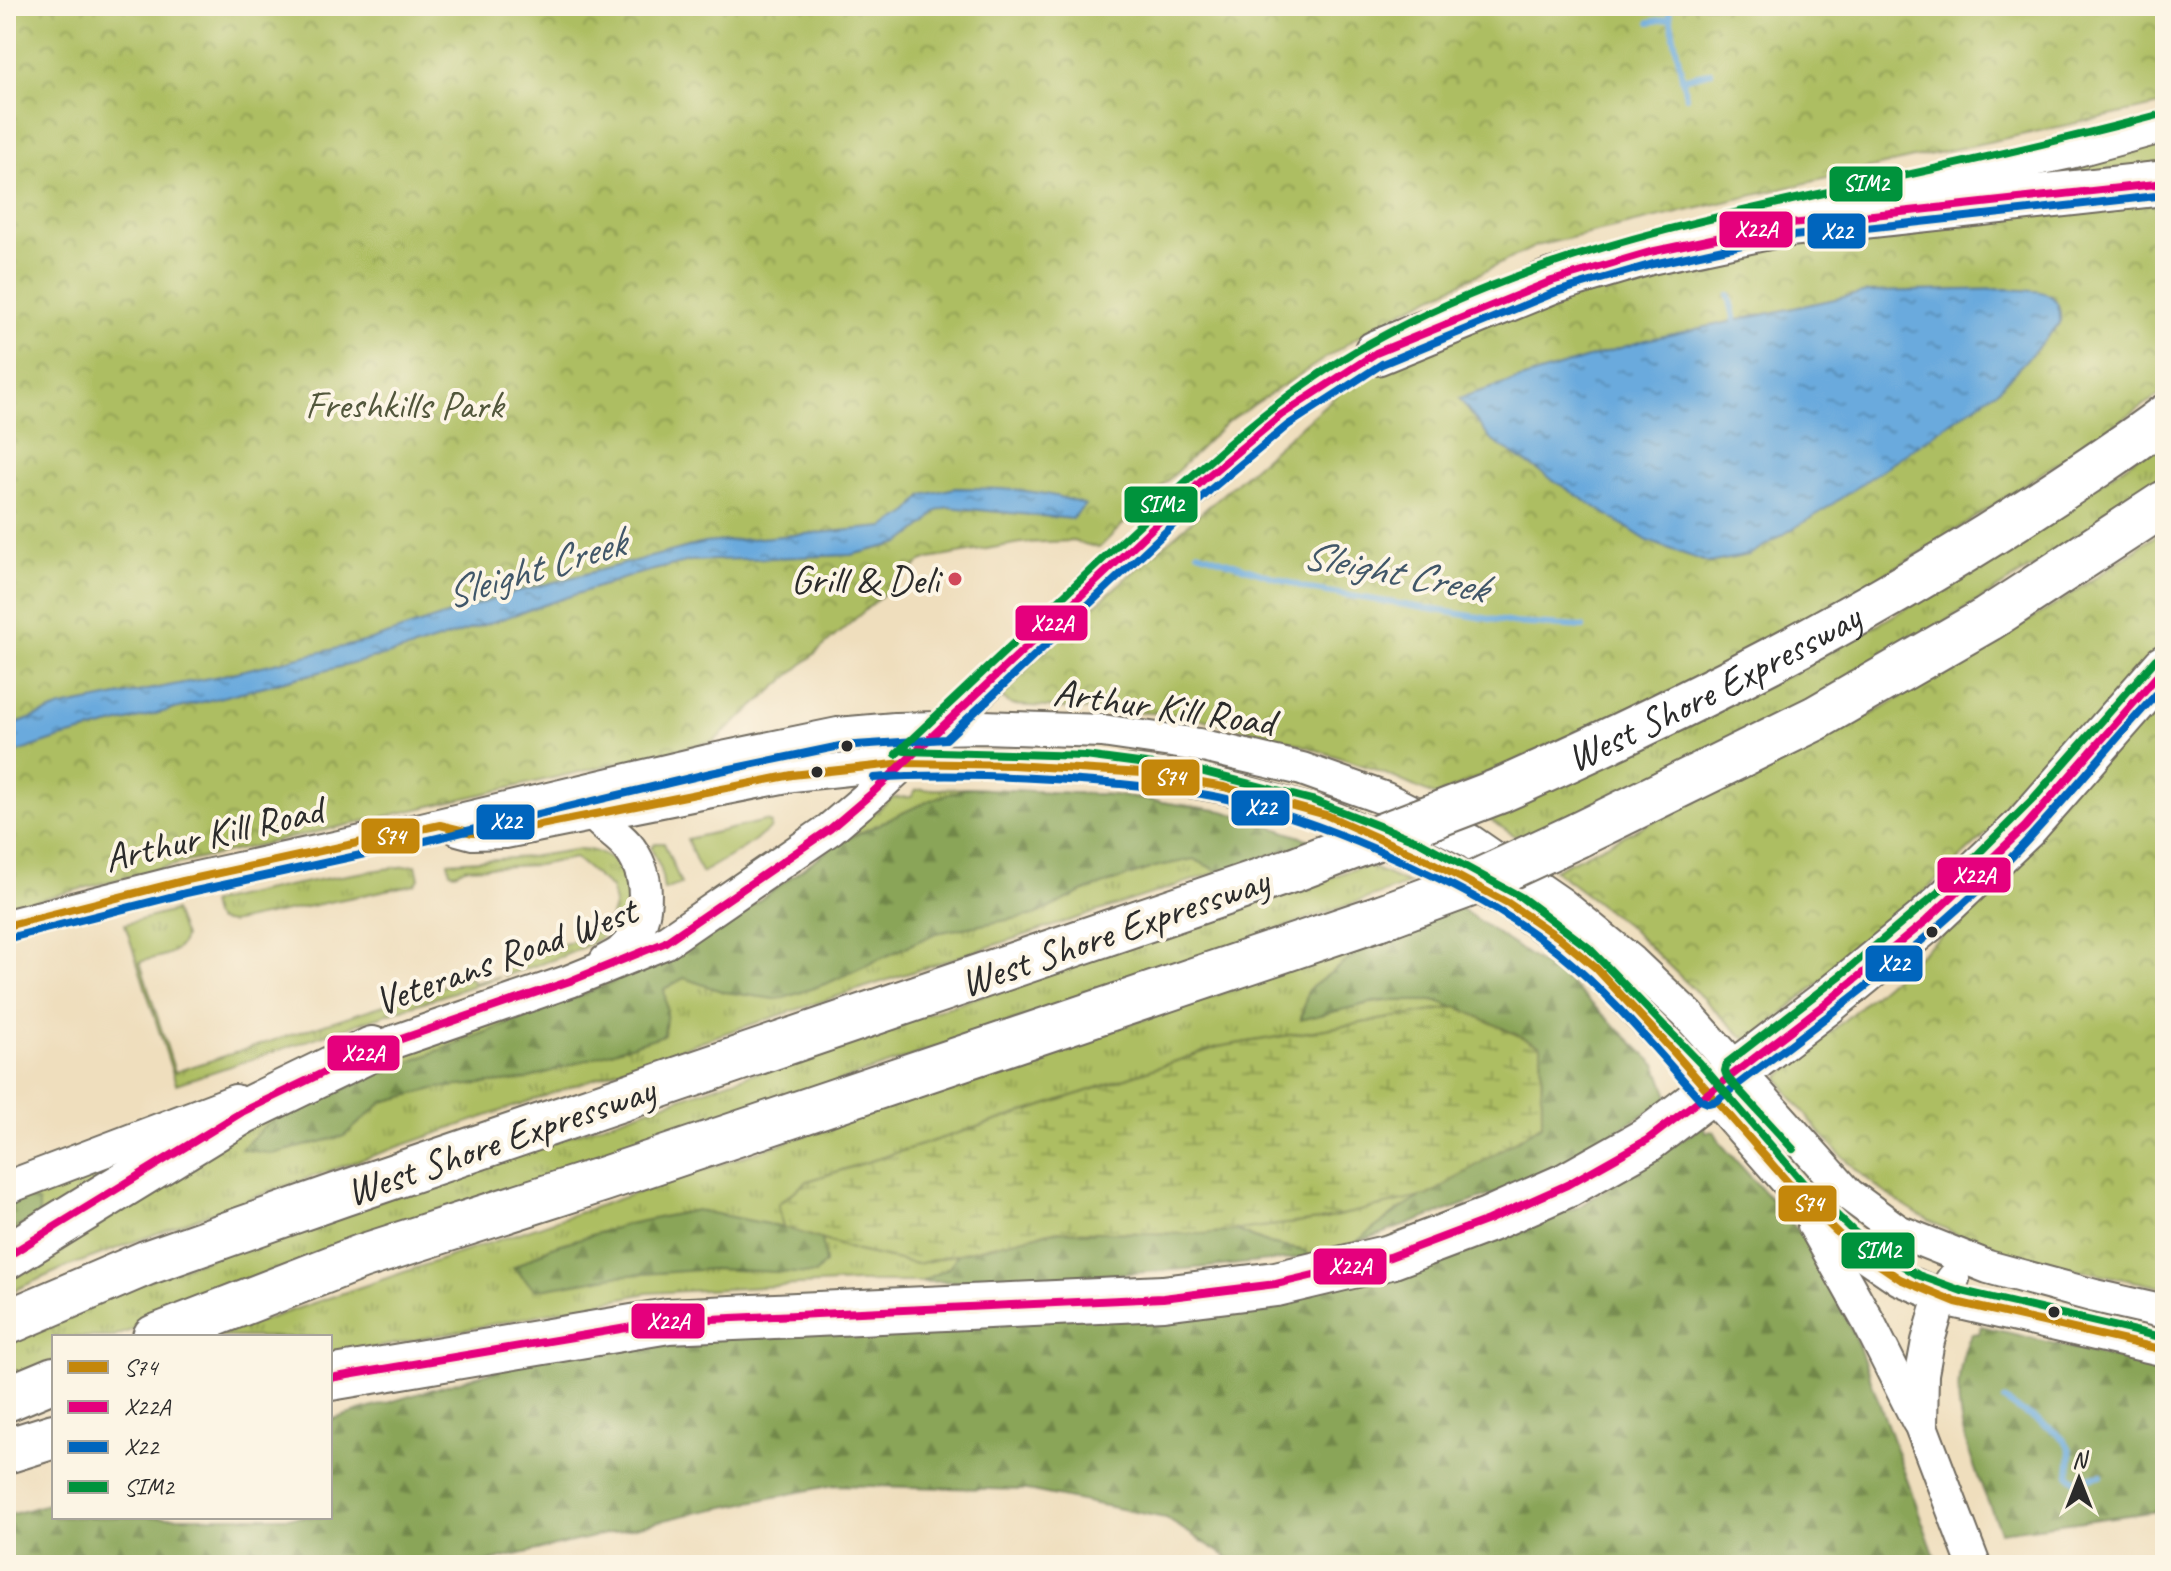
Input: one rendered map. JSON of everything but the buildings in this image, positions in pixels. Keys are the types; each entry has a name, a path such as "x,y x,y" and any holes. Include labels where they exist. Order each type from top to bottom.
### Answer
{"highway":[{"path":"1376,353 1552,281 1650,252 1773,226 2165,183"},
{"name":"West Shore Expressway","path":"6,1323 146,1263 1295,869 1499,791 1639,729 1778,659 1941,567 2122,450 2165,417"},
{"name":"West Shore Expressway","path":"160,1335 361,1257 604,1179 1381,917 1479,881 1816,718 1988,619 2165,503"},
{"path":"332,1378 668,1321 1163,1298 1276,1284 1390,1257 1488,1220 1554,1191 1647,1140 1825,1004 1926,921 2025,827 2165,667"},
{"path":"6,1257 242,1112 372,1049"},
{"path":"6,1399 52,1380"},
{"path":"6,1451 52,1437"}],"street":[{"name":"Veterans Road West","path":"6,1188 372,1049 570,981 664,943 830,829 942,728 1202,481 1281,415 1376,353 1524,285 1623,252 2070,152 2165,126"},
{"name":"Arthur Kill Road","path":"6,926 183,881 822,737 895,729 1102,731 1199,745 1302,769 1386,799 1470,841 1560,903 1688,1015 1723,1081"},
{"name":"Arthur Kill Road","path":"440,825 473,833 505,832 792,775 904,763 1012,765 1143,773 1224,787 1326,815 1429,861 1508,903 1561,939 1723,1081"},
{"path":"570,981 623,951 643,919 646,882 630,848 594,815"},
{"path":"1723,1081 1798,1194 1868,1321 1921,1426 1974,1565"},
{"path":"1723,1081 1848,1194 1898,1231 1965,1259 2095,1296 2165,1312"},
{"path":"1798,1194 1850,1245 1900,1279 1941,1297 2165,1350"},
{"path":"1921,1426 1922,1374 1928,1341 1941,1297 1965,1259"}],"green space":[{"name":"Freshkills Park","path":"6,6 2165,6 2165,104 1909,159 1536,246 1384,320 1227,422 1099,548 1073,541 1021,543 923,560 714,741 190,861 6,908"},
{"path":"2165,139 2165,172 1969,192"},
{"path":"2165,190 2165,391 1932,546 1745,658 1436,796 1374,769 1278,737 1185,715 1012,705 999,696 1062,634 1348,385 1540,298 1703,254"},
{"path":"2165,437 2165,484 1799,713 1520,839 1484,816 1787,676 1993,559"},
{"path":"2165,529 2165,646 1997,824 1887,926 1748,1042 1629,927 1554,870 1872,714 2057,604"},
{"path":"2165,683 2165,1288 2013,1254 1941,1227 1893,1198 1849,1162 1798,1106 1779,1077 1947,931"},
{"path":"967,788 1113,795 1223,811 1313,841 728,1032 254,1197 64,1268 6,1294 6,1269 252,1122 406,1053 611,979 735,918 838,843 892,798 911,797 916,790"},
{"path":"967,788 1113,795 1223,811 1313,841 1219,872 1194,859 1155,867 1082,892 1035,915 936,933 828,983 784,998 724,992 684,978 664,989 667,1010 664,1035 524,1080 438,1088 383,1102 344,1136 273,1154 241,1149 268,1123 379,1074 610,984 735,918 838,843 928,801"},
{"path":"765,821 771,823 770,829 701,873 687,839"},
{"path":"655,843 664,843 681,884 664,890 661,869 651,848"},
{"path":"580,849 607,856 621,871 628,899 621,917 608,932 588,945 504,976 501,967 597,932 610,919 615,903 611,888 575,858 538,865 465,868 455,873 450,872 448,862 529,857"},
{"path":"416,865 419,879 415,884 230,923 218,921 213,916 210,903 313,881"},
{"path":"1366,865 1409,884 195,1304 119,1335 52,1335 52,1362 6,1381 6,1340 163,1274"},
{"path":"1460,908 1572,985 1657,1066 1669,1099 1536,1179 1355,1243 1396,1212 1542,1125 1541,1046 1439,1001 1378,1001 1301,1020 1308,990 1372,942"},
{"path":"174,911 184,937 181,944 166,955 140,962 175,1072 471,977 473,983 499,977 176,1084 125,924"},
{"path":"1372,942 1308,990 1301,1019 1399,1000 1438,1002 1457,1007 1218,1047 808,1181 778,1204 783,1227 858,1251 917,1264 958,1254 949,1268 921,1282 856,1282 647,1293 332,1357 332,1335 220,1335"},
{"path":"1457,1007 1541,1046 1542,1124 1429,1195 1320,1220 1203,1234 1053,1231 917,1264 858,1251 783,1227 778,1204 808,1181 1218,1047"},
{"path":"1703,1126 1706,1132 1714,1131 1722,1145 1807,1240 1834,1291 1859,1347 1938,1565 1240,1565 1165,1518 1027,1490 834,1485 690,1514 474,1565 6,1565 6,1516 52,1503 52,1519 332,1519 332,1419 587,1343 1442,1261 1580,1206"},
{"path":"176,1133 6,1241 6,1200"},
{"path":"20,1194 39,1203 39,1216 6,1233 6,1201"},
{"path":"1429,1195 1396,1212 1355,1243 1308,1257 1304,1251 1269,1244 1235,1230 1320,1220"},
{"path":"696,1210 783,1227 822,1239 825,1263 815,1274 713,1269 616,1276 536,1290 513,1268 551,1247 628,1224"},
{"path":"1235,1230 1269,1244 1305,1251 1308,1257 1115,1274 921,1282 949,1268 958,1254 1053,1231 1203,1234"},
{"path":"1981,1326 2156,1368 2165,1394 2165,1510 2000,1532 1967,1446 1959,1402 1959,1380 1965,1348 1972,1334 1979,1333"}],"water":[{"path":"2036,291 2052,297 2060,311 2060,323 1999,389 1821,512 1749,555 1709,563 1648,541 1491,440 1459,398 1646,340 1867,292"},
{"path":"955,488 1037,493 1085,505 1072,519 947,507 935,512 927,523 901,543 851,555 690,561 634,575 414,648 57,739 6,756 6,728 61,707 219,676 368,641 516,592 704,543 884,527 908,513 923,495"}],"waterway":[{"path":"1668,6 1686,97"},
{"path":"1650,22 1670,18"},
{"path":"1682,79 1711,72"},
{"path":"1729,296 1735,321"},
{"name":"Sleight Creek","path":"1198,552 1309,589 1514,623 1583,627"},
{"path":"2004,1400 2060,1436 2071,1453 2069,1475 2076,1481 2101,1475"}],"transit line":[{"name":"SIM2","path":"896,754 1154,511 1272,408 1336,363 1427,314 1546,266 1668,229 2162,114"},
{"name":"X22A","path":"6,1257 242,1112 372,1049 570,981 664,943 830,829 871,794 1202,481 1281,415 1376,353 1552,281 1650,252 1773,226 2165,183"},
{"name":"X22","path":"9,938 186,893 425,841 711,773 840,746 946,739 1210,490 1288,425 1382,364 1556,292 1653,264 1775,238 2165,195"},
{"name":"SIM2","path":"1793,1149 1727,1077 1727,1063 1841,975 1948,884 2033,799 2156,659"},
{"name":"X22A","path":"332,1378 668,1321 1163,1298 1276,1284 1390,1257 1488,1220 1567,1185 1647,1140 1825,1004 1926,921 2025,827 2165,667"},
{"name":"X22","path":"874,778 1003,777 1167,789 1245,803 1348,838 1458,888 1542,940 1596,986 1701,1100 1708,1103 1716,1101 1861,990 1966,902 2021,848 2165,685"},
{"name":"SIM2","path":"904,751 1085,756 1200,771 1312,800 1420,842 1521,897 1589,948 1700,1063 1804,1184 1877,1250 1918,1275 1962,1291 2165,1338"},
{"name":"S74","path":"6,926 183,881 440,825 473,833 505,832 792,775 904,763 1012,765 1143,773 1224,787 1326,815 1429,861 1508,903 1561,939 1596,968 1798,1194 1850,1245 1900,1279 1956,1302 2165,1350"}],"place":[{"name":"Grill & Deli","path":"955,579"}]}
